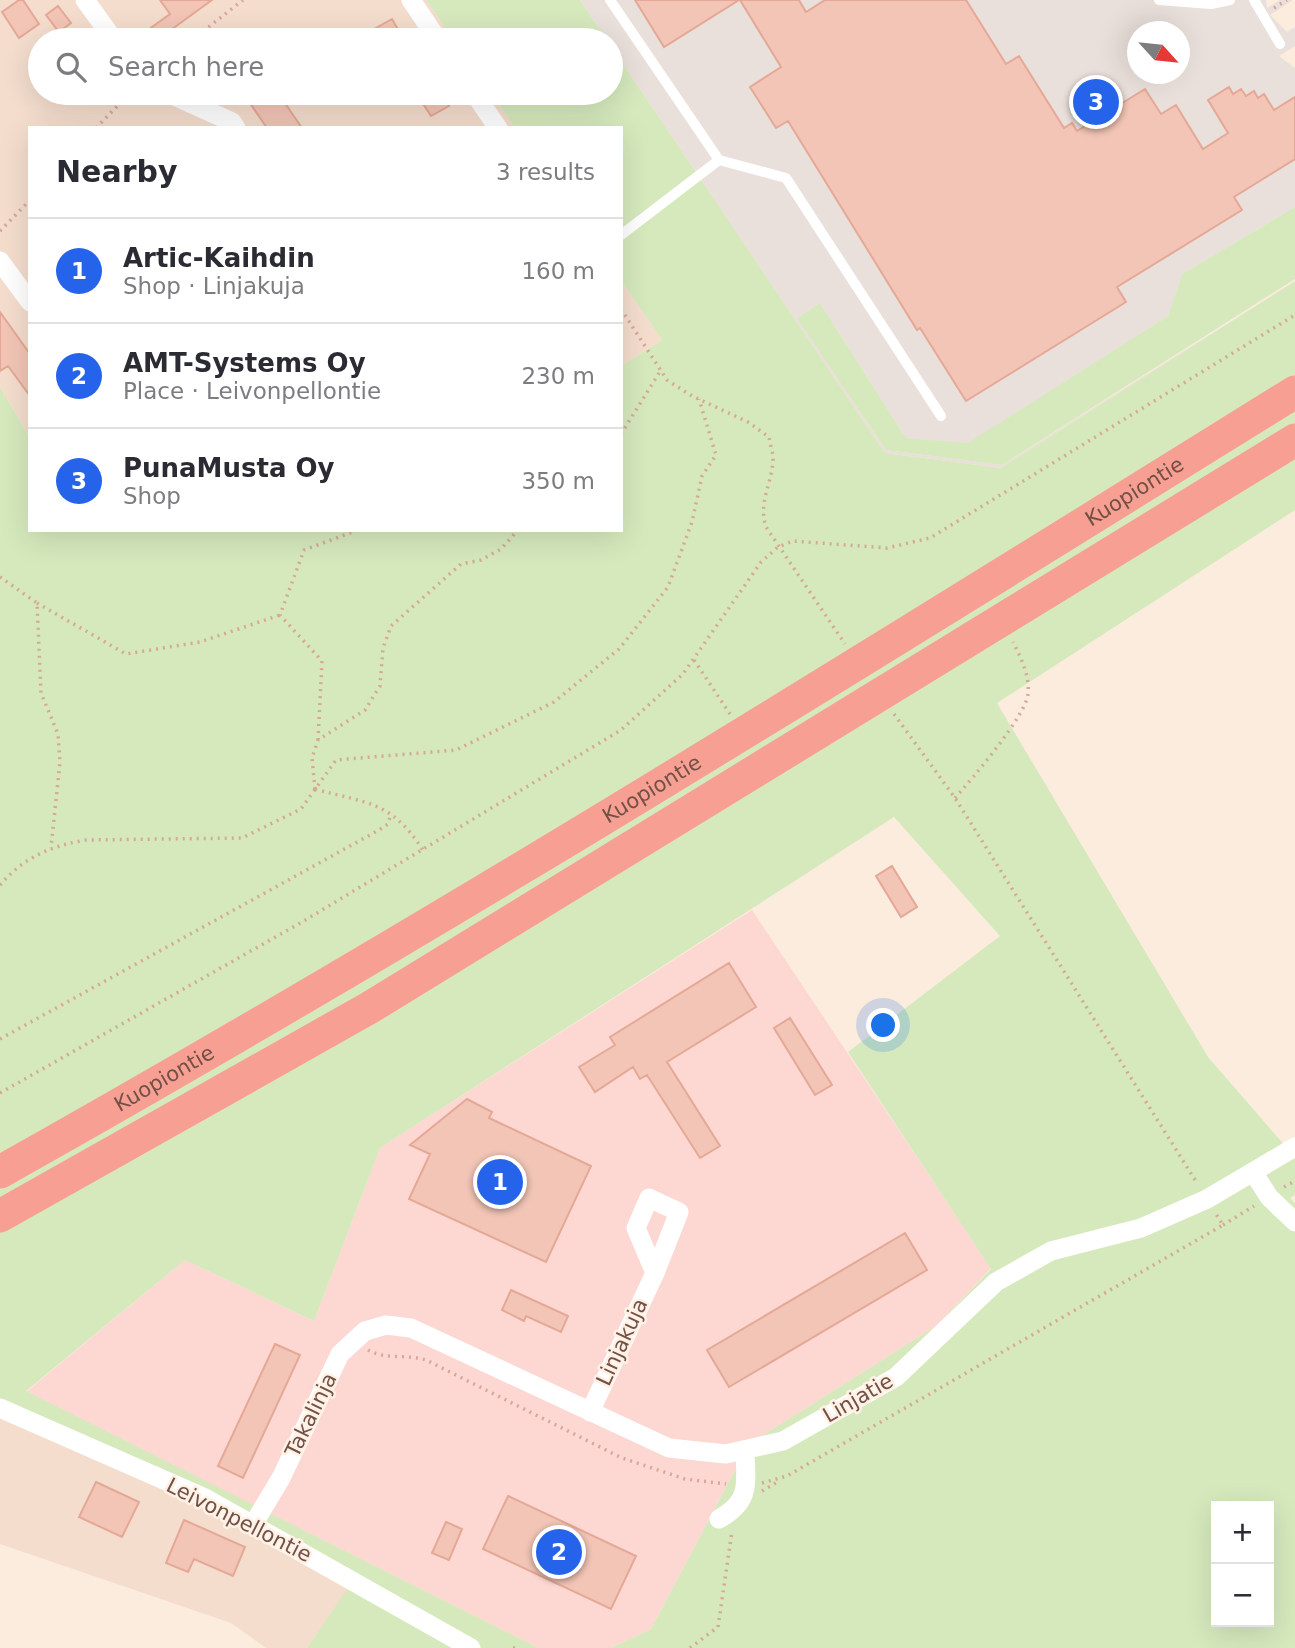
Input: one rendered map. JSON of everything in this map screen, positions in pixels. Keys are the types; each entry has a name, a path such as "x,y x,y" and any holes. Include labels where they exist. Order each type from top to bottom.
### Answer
{"highway":[{"name":"Kuopiontie","path":"0,1172 346,975 667,781 1295,392"},
{"name":"Kuopiontie","path":"0,1216 381,1001 1295,440"}],"street":[{"path":"85,0 105,28"},
{"path":"411,0 430,28"},
{"path":"195,105 232,122 235,126"},
{"path":"482,105 497,126"},
{"path":"0,261 28,299"},
{"name":"Linjatie","path":"386,1325 411,1328 670,1448 704,1454 745,1452 783,1441 896,1377 996,1282 1051,1251 1141,1228 1207,1199 1295,1147"},
{"path":"1253,1172 1269,1197 1295,1222"},
{"name":"Linjakuja","path":"590,1412 655,1273"},
{"name":"Takalinja","path":"254,1523 281,1478 340,1354 365,1331 386,1325"},
{"name":"Leivonpellontie","path":"0,1408 205,1498 254,1523 471,1648"},
{"path":"719,1519 738,1506 746,1485 745,1452"}],"lane":[{"path":"610,0 719,160 786,178 941,416"},
{"path":"1159,0 1211,4 1230,0"},
{"path":"1254,0 1280,44"},
{"path":"623,233 719,160"}],"path":[{"path":"207,28 243,0"},
{"path":"98,126 118,105"},
{"path":"0,231 28,203"},
{"path":"623,312 667,380 699,399 748,422 769,437 773,459 762,513 778,547 845,644"},
{"path":"0,1093 423,850 621,730 666,692 694,660 761,562 778,547 800,540 887,548 930,538 1295,315"},
{"path":"623,431 662,370"},
{"path":"0,885 15,867 51,848 86,840 242,838 301,809 336,760 456,750 554,702 618,649 668,587 692,523 702,476 716,455 699,399"},
{"path":"280,615 304,550 353,532"},
{"path":"318,740 365,710 380,686 383,648 391,626 461,564 481,560 501,549 516,532"},
{"path":"0,578 37,603 126,654 200,642 280,615"},
{"path":"37,603 41,693 58,734 60,762 51,848"},
{"path":"280,615 322,662 318,740 312,758 315,789"},
{"path":"955,798 1016,720 1028,696 1024,664 1011,638"},
{"path":"694,660 730,714"},
{"path":"356,1339 377,1355 426,1360 622,1458 685,1479 746,1485 787,1476 1223,1225 955,798 892,711"},
{"path":"315,789 368,801 391,813 408,828 423,850"},
{"path":"0,1039 379,830 388,824 391,813"},
{"path":"690,1648 718,1627 726,1559 738,1506"},
{"path":"513,1648 520,1648"}],"shaded area":[{"path":"0,0 426,0 446,28 28,28 28,105 499,105 514,126 28,126 28,435 0,387"},
{"path":"580,0 1266,0 1267,8 1280,0 1293,0 1270,15 1287,32 1295,27 1295,46 1279,56 1295,68 1295,207 1182,274 1168,316 968,444 906,438 820,303 798,318 886,450 1002,465 1295,281 1001,468 885,453 623,64 623,28 599,28"},
{"path":"623,283 662,340 623,365"},
{"path":"752,910 991,1268 936,1326 749,1444 651,1629 611,1648 539,1648 26,1392 185,1260 314,1321 380,1148"},
{"path":"0,1408 48,1429 353,1582 307,1648 266,1648 231,1623 0,1544"}],"green space":[{"path":"426,0 580,0 599,28 446,28"},
{"path":"623,64 885,453 1001,468 1295,281 1295,510 997,703 1208,1057 1287,1148 1295,1144 1295,1195 1290,1198 1295,1203 1295,1648 611,1648 651,1629 749,1444 936,1326 991,1269 848,1052 1000,936 894,817 380,1148 314,1321 185,1260 26,1391 539,1648 307,1648 352,1582 254,1523 0,1408 0,387 28,435 28,532 623,532 623,365 662,340 623,283 623,126 514,126 499,105 623,105"},
{"path":"1295,207 1295,279 1002,465 886,450 797,318 820,303 906,438 968,443 1168,316 1182,274"}],"building":[{"path":"23,0 39,24 28,28 28,32 19,38 2,12"},
{"path":"160,0 212,0 174,28 151,28 170,14"},
{"path":"635,0 739,0 664,47"},
{"path":"740,0 799,0 806,12 825,0 966,0 1006,64 1019,56 1064,128 1072,123 1077,131 1145,89 1161,114 1176,105 1203,149 1228,133 1208,100 1229,87 1233,94 1241,89 1246,96 1254,91 1258,98 1264,94 1274,110 1295,97 1295,159 1234,197 1242,210 1117,287 1126,302 966,401 920,328 917,330 788,121 776,128 750,87 781,67"},
{"path":"58,6 71,23 64,28 56,28 46,15"},
{"path":"392,19 397,28 376,28"},
{"path":"251,105 286,105 301,126 266,126"},
{"path":"424,105 449,106 431,116"},
{"path":"0,312 28,351 28,393 8,366 0,371"},
{"path":"892,866 917,907 901,917 876,876"},
{"path":"729,963 756,1007 667,1062 720,1146 700,1158 647,1075 640,1079 633,1067 595,1092 579,1067 615,1045 610,1037"},
{"path":"790,1018 832,1085 815,1095 774,1028"},
{"path":"467,1099 492,1112 489,1118 591,1166 546,1262 409,1199 430,1154 410,1145"},
{"path":"905,1233 927,1270 729,1387 707,1350"},
{"path":"511,1290 568,1316 561,1332 526,1316 524,1321 502,1310"},
{"path":"275,1344 300,1355 243,1478 218,1466"},
{"path":"96,1482 139,1502 122,1537 79,1517"},
{"path":"508,1496 636,1556 611,1609 483,1549"},
{"path":"184,1520 245,1547 233,1576 194,1559 188,1572 166,1563"},
{"path":"446,1522 462,1529 449,1560 432,1553"}],"place":[{"name":"PunaMusta Oy","path":"1096,102"},
{"name":"Artic-Kaihdin","path":"500,1182"},
{"name":"AMT-Systems Oy","path":"559,1552"}]}
